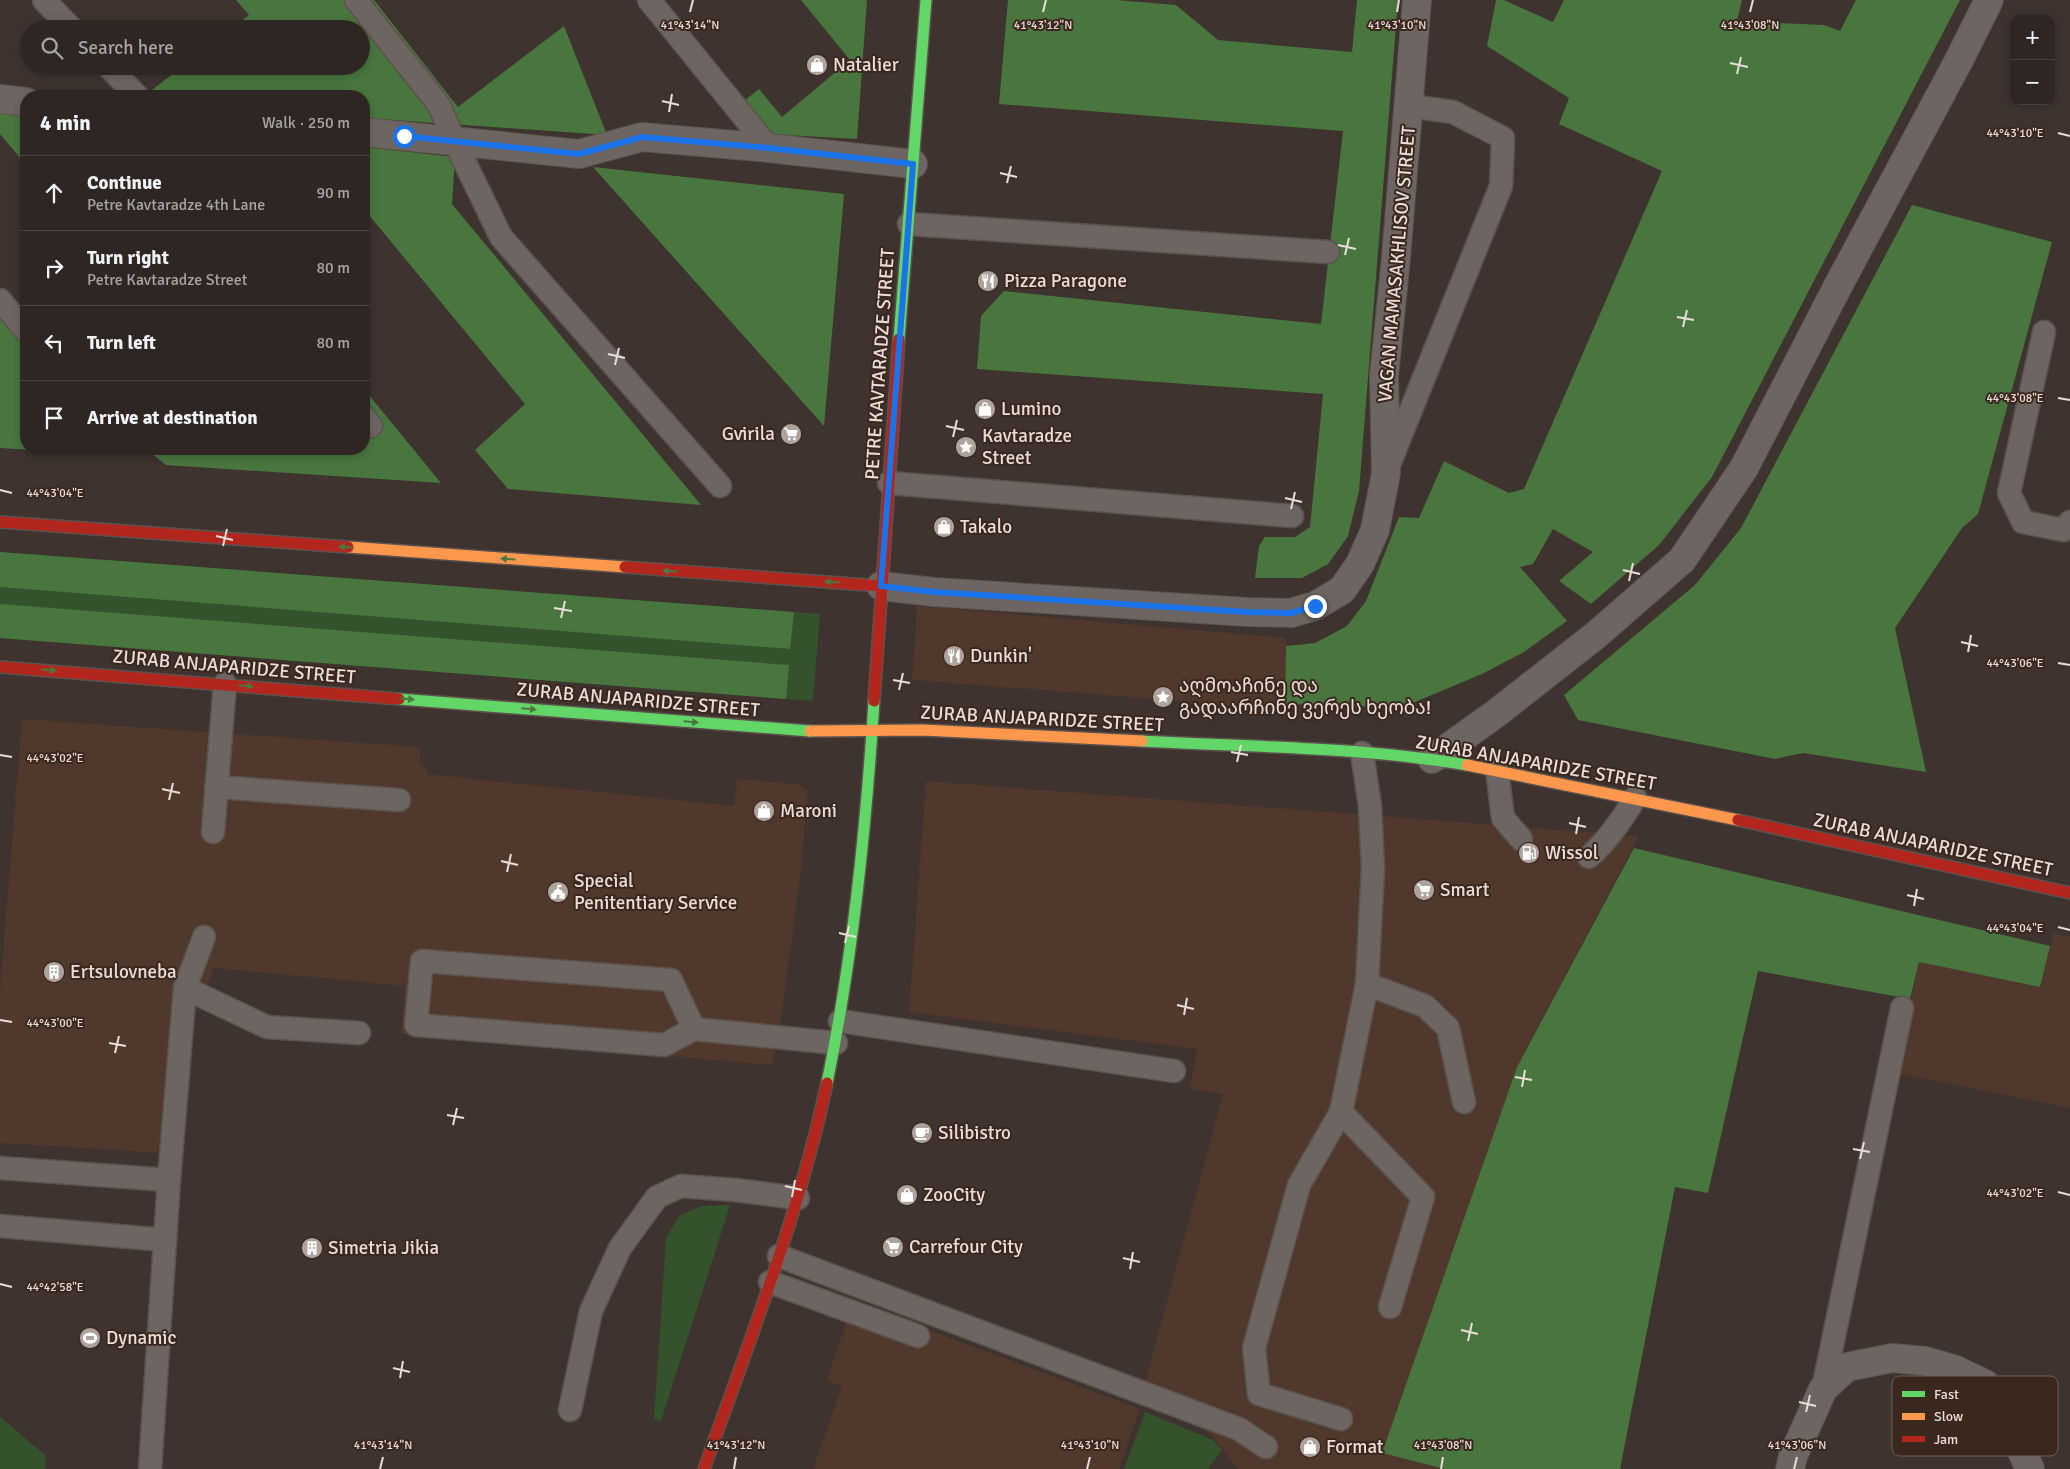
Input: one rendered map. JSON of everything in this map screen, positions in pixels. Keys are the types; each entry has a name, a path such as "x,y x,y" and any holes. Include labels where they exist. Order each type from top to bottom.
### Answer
{"main road":[{"name":"PETRE KAVTARADZE STREET","path":"704,1469 798,1198 840,1021 852,940 864,818 926,0"},
{"path":"0,522 881,586"},
{"name":"ZURAB ANJAPARIDZE STREET","path":"0,666 798,730 923,730 1362,753 1432,759 1635,798 2070,893"}],"street":[{"name":"VAGAN MAMASAKHLISOV STREET","path":"881,586 934,592 1159,607 1291,613 1315,606 1342,590 1360,564 1375,530 1386,473 1384,376 1410,106 1417,0"},
{"path":"1432,759 1494,715 1596,635 1682,560 1744,468 1989,0"},
{"path":"0,99 20,101"},
{"path":"370,133 579,154 642,137 769,148 913,164"},
{"path":"1790,1469 1792,1456 1823,1389 1847,1367 1892,1358 1925,1362 1956,1370 1968,1376"},
{"path":"2024,1456 2030,1469"}],"lane":[{"path":"44,0 63,20"},
{"path":"356,0 439,105 501,237 720,486"},
{"path":"649,0 769,148"},
{"path":"117,75 131,90"},
{"path":"1386,473 1501,186 1503,138 1453,112 1410,106"},
{"path":"909,224 1328,252"},
{"path":"0,300 20,324"},
{"path":"2044,332 2009,493 2024,522 2063,530 2070,522"},
{"path":"888,483 1292,516"},
{"path":"213,832 225,684"},
{"path":"1341,1419 1259,1394 1254,1348 1299,1185 1341,1112 1367,984 1373,868 1370,806 1362,753"},
{"path":"1497,770 1503,818 1521,839"},
{"path":"216,787 400,800"},
{"path":"1589,857 1602,846 1622,820 1635,798"},
{"path":"150,1469 184,988 204,937"},
{"path":"694,1029 671,980 422,961 416,1025 664,1045 694,1029 836,1043"},
{"path":"1367,984 1424,1006 1448,1028 1464,1102"},
{"path":"184,988 267,1027 360,1033"},
{"path":"1823,1389 1902,1008"},
{"path":"840,1021 1174,1071"},
{"path":"1341,1112 1423,1196 1390,1307"},
{"path":"0,1168 169,1180"},
{"path":"570,1410 591,1310 620,1248 657,1197 681,1186 735,1190 798,1198"},
{"path":"0,1226 165,1240"},
{"path":"779,1256 1239,1429 1266,1447"},
{"path":"770,1282 918,1336"}],"shaded area":[{"path":"917,606 1286,638 1285,709 912,680"},
{"path":"22,719 421,747 420,766 427,767 427,774 734,806 737,779 796,784 808,790 801,870 781,1020 772,1065 401,1034 405,986 214,968 193,1020 182,1154 0,1143 0,989"},
{"path":"926,781 1639,836 1517,1067 1383,1453 1445,1469 1238,1469 1212,1436 1145,1383 1223,1094 1190,1089 1197,1049 909,1012"},
{"path":"2053,933 2070,937 2070,1108 1896,1073 1919,962 2040,987"},
{"path":"854,1302 1140,1409 1119,1469 813,1469 842,1386 826,1380"}],"green space":[{"path":"236,0 374,0 458,107 564,26 607,135 370,118 370,90 152,90 171,75 370,75 370,20 243,20 249,15"},
{"path":"801,0 867,0 857,139 768,134 739,105 759,89 782,117 850,60"},
{"path":"1008,0 1116,0 1176,5 1218,40 1352,52 1357,0 1398,0 1359,491 1348,536 1328,564 1302,578 1255,578 1259,546 1265,537 1295,537 1310,527 1323,394 977,369 981,316 1004,291 1321,324 1343,131 999,104"},
{"path":"1496,0 1504,0 1553,22 1564,0 1742,0 1737,21 1824,25 1840,31 1856,0 1960,0 1712,477 1659,545 1591,604 1559,581 1593,552 1553,529 1533,564 1520,567 1567,621 1524,652 1482,674 1415,702 1385,707 1285,704 1286,646 1315,643 1347,626 1366,601 1399,517 1419,518 1444,461 1509,493 1524,489 1662,171 1559,124 1569,98 1487,46"},
{"path":"0,113 20,115 20,158 0,134"},
{"path":"370,148 455,157 452,204 701,505 508,489 475,450 525,404 370,216"},
{"path":"593,167 844,194 824,426"},
{"path":"1912,205 2052,242 1978,514 1962,528 1895,628 1926,772 1803,753 1775,759 1578,720 1564,695 1695,585 1741,528"},
{"path":"0,317 20,342 20,449 0,448"},
{"path":"370,396 441,483 166,465 154,455 370,455"},
{"path":"0,552 820,614 813,701 0,638"},
{"path":"0,552 794,612 790,649 0,587"},
{"path":"0,604 789,665 786,699 0,638"},
{"path":"1634,848 2050,946 2040,987 1919,962 1910,999 1758,971 1708,1193 1675,1187 1620,1469 1445,1469 1382,1453 1517,1067"},
{"path":"730,1205 661,1421 654,1420 666,1238 679,1216 701,1206"},
{"path":"1145,1412 1213,1440 1222,1450 1208,1469 1124,1469"},
{"path":"0,1417 46,1456 45,1469 0,1469"}],"traffic: fast":[{"path":"899,339 926,0"},
{"path":"399,699 810,731"},
{"path":"827,1083 844,988 857,893 874,701"},
{"path":"1142,741 1387,754 1467,765"}],"traffic: slow":[{"path":"348,547 625,567"},
{"path":"810,731 923,730 1142,741"},
{"path":"1467,765 1738,820"}],"traffic: jam":[{"path":"874,701 899,339"},
{"path":"0,522 348,547"},
{"path":"625,567 881,586"},
{"path":"0,667 399,699"},
{"path":"1738,820 2070,893"},
{"path":"704,1469 788,1230 816,1132 827,1083"}],"place":[{"name":"Natalier","path":"817,65"},
{"name":"Pizza Paragone","path":"988,281"},
{"name":"Lumino","path":"985,409"},
{"name":"Gvirila","path":"791,434"},
{"name":"Kavtaradze Street","path":"966,447"},
{"name":"Takalo","path":"944,527"},
{"name":"Dunkin'","path":"954,656"},
{"name":"აღმოაჩინე და გადაარჩინე ვერეს ხეობა!","path":"1163,697"},
{"name":"Maroni","path":"764,811"},
{"name":"Wissol","path":"1529,853"},
{"name":"Smart","path":"1424,890"},
{"name":"Special Penitentiary Service","path":"558,892"},
{"name":"Ertsulovneba","path":"54,972"},
{"name":"Silibistro","path":"922,1133"},
{"name":"ZooCity","path":"907,1195"},
{"name":"Carrefour City","path":"893,1247"},
{"name":"Simetria Jikia","path":"312,1248"},
{"name":"Dynamic","path":"90,1338"},
{"name":"Format","path":"1310,1447"}],"route":[{"path":"404,136 579,154 642,137 769,148 913,164 881,586 934,592 1247,612 1291,613 1315,606"}]}
